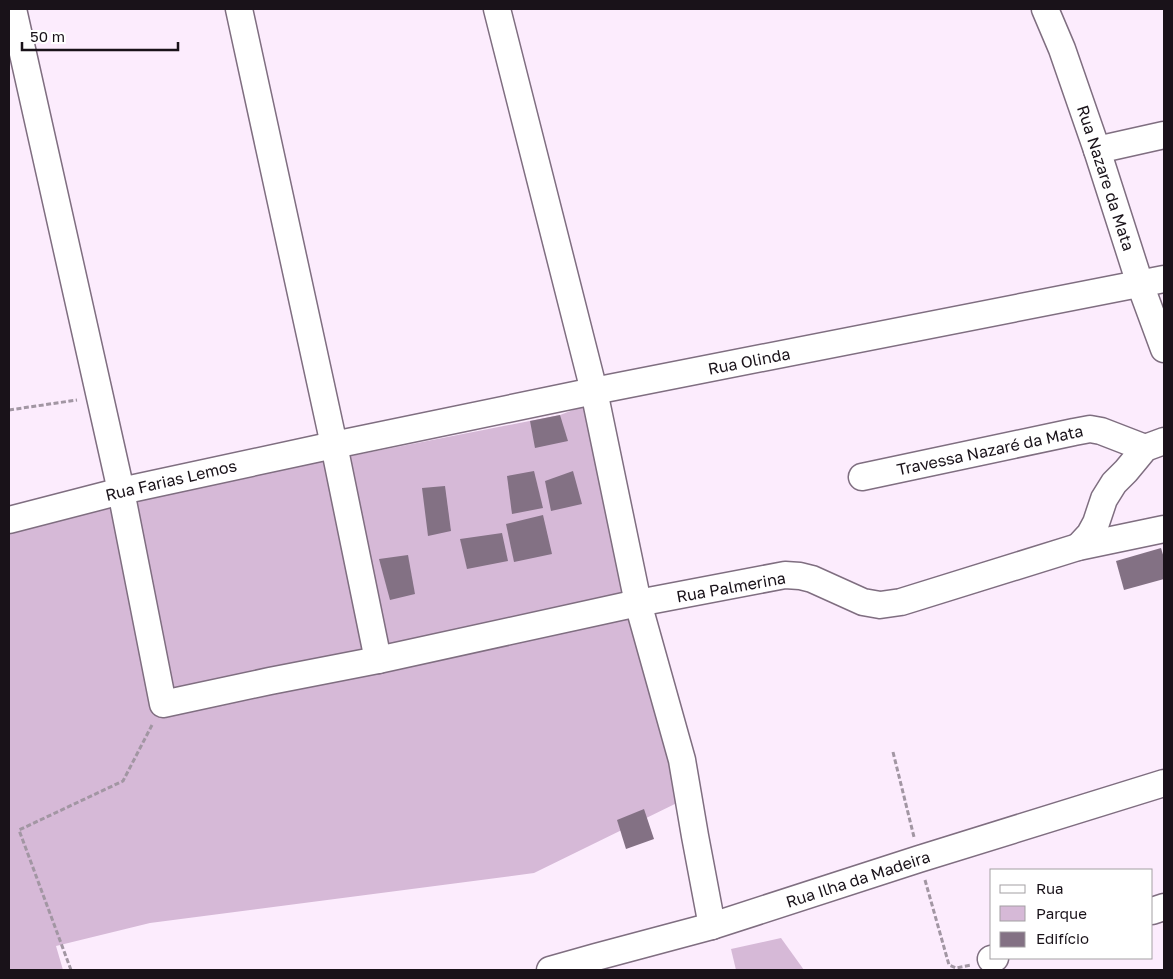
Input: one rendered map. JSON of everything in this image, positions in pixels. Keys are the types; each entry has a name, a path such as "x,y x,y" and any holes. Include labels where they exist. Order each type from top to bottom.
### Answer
{"street":[{"path":"12,9 121,491 163,704"},
{"path":"239,9 334,445 378,660"},
{"path":"497,9 594,391 638,603 682,760 712,926"},
{"name":"Rua Nazare da Mata","path":"1045,9 1062,49 1097,150 1152,281 1164,349"},
{"path":"1097,150 1164,135"},
{"name":"Rua Olinda","path":"334,445 594,391 1152,281"},
{"name":"Travessa Nazaré da Mata","path":"862,476 1090,430 1154,444"},
{"path":"1078,547 1090,534 1104,499 1114,483 1154,444"},
{"name":"Rua Farias Lemos","path":"9,520 121,491 334,445"},
{"name":"Rua Palmerina","path":"163,704 378,660 638,603 785,575 812,579 863,602 880,605 901,602 1078,547 1164,529"},
{"name":"Rua Ilha da Madeira","path":"550,970 598,963 919,859 1164,783"}],"path":[{"path":"9,410 100,396"},
{"path":"72,970 19,830 124,781 163,704"}],"green space":[{"path":"586,405 683,800 534,873 150,923 56,946 63,970 9,970 9,523 560,415"},
{"path":"781,938 804,970 736,970 731,949"}],"building":[{"path":"560,415 568,441 535,448 530,421"},
{"path":"534,471 543,508 512,514 507,476"},
{"path":"573,471 582,504 551,511 545,481"},
{"path":"445,486 451,531 428,536 422,488"},
{"path":"543,515 552,554 514,562 506,524"},
{"path":"502,533 508,561 467,569 460,539"},
{"path":"1161,548 1164,558 1164,579 1124,590 1116,561"},
{"path":"408,555 415,594 390,600 379,559"},
{"path":"644,809 654,839 626,849 617,820"}]}
